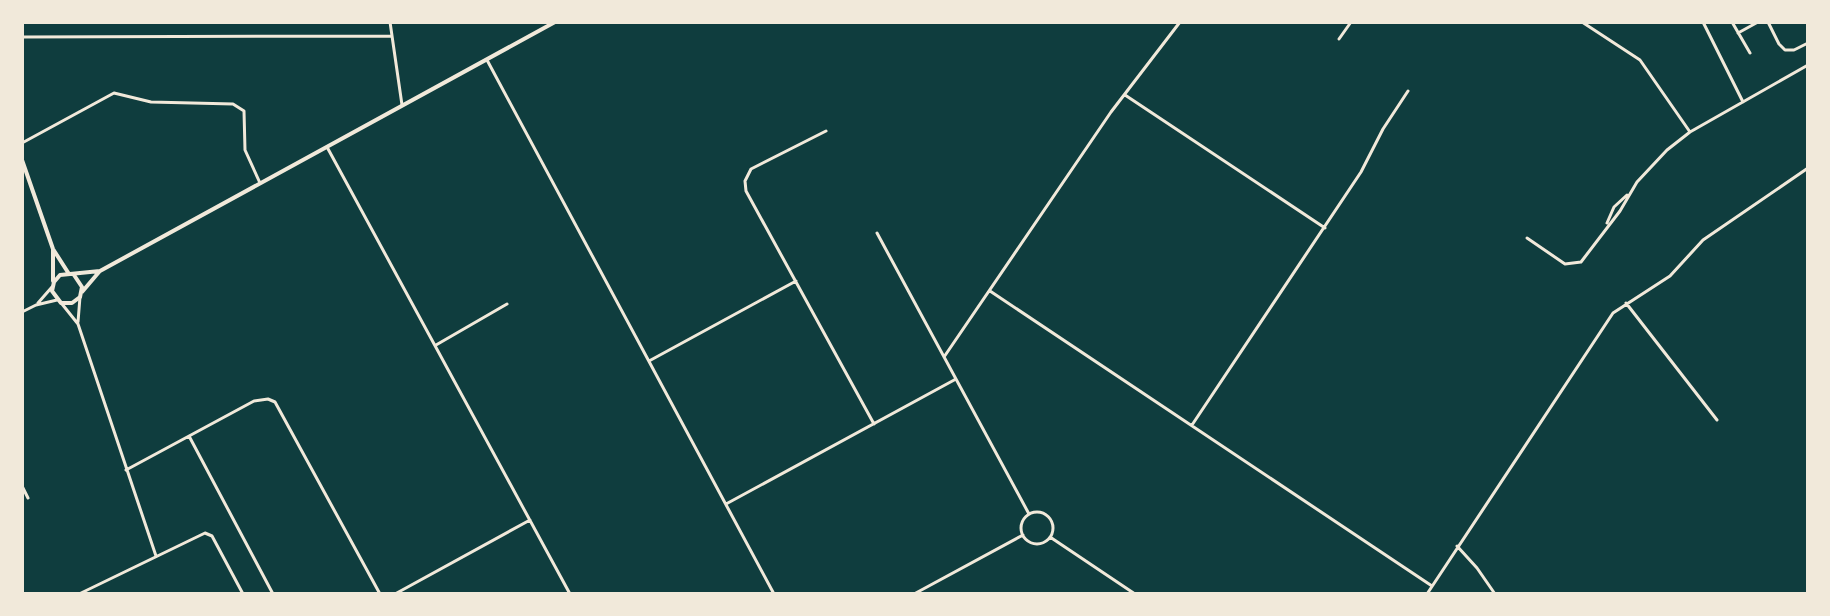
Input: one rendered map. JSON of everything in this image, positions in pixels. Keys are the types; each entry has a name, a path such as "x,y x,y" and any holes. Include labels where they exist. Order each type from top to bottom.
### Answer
{"street":[{"path":"390,22 402,105"},
{"path":"36,305 60,275 100,271 555,22"},
{"path":"944,357 1056,190 1180,22"},
{"path":"1339,39 1351,22"},
{"path":"1582,22 1640,60 1690,132"},
{"path":"1703,22 1743,102"},
{"path":"1732,22 1749,53"},
{"path":"1738,33 1758,22"},
{"path":"1768,22 1779,44 1785,50 1794,50 1808,43"},
{"path":"22,37 392,36"},
{"path":"487,60 774,594"},
{"path":"1606,225 1614,207 1656,160 1690,132 1808,65"},
{"path":"1192,426 1325,228 1361,172 1383,129 1408,92"},
{"path":"22,143 114,93 151,102 233,104 244,111 245,150 260,183"},
{"path":"1125,95 1325,228"},
{"path":"826,131 756,165 751,169 745,181 749,198 874,424"},
{"path":"327,147 570,594"},
{"path":"22,160 53,249 72,275 81,282 78,324"},
{"path":"1428,594 1457,546 1608,320 1626,303 1670,276 1703,240 1808,168"},
{"path":"1527,238 1565,264 1576,264 1584,257 1606,225 1620,211 1628,194"},
{"path":"878,232 1029,514"},
{"path":"53,249 53,284 59,301 78,324 156,556"},
{"path":"22,312 36,305 59,301 72,303 100,271"},
{"path":"649,361 796,281"},
{"path":"990,291 1432,586"},
{"path":"1626,303 1717,420"},
{"path":"436,345 507,304"},
{"path":"726,504 956,379"},
{"path":"126,470 254,401 268,399 275,402 380,594"},
{"path":"189,436 273,594"},
{"path":"22,486 28,498"},
{"path":"1023,535 1023,521 1029,514 1038,512 1047,515 1052,523 1050,537"},
{"path":"395,594 530,520"},
{"path":"79,594 202,533 212,536 243,594"},
{"path":"1023,535 1036,544 1050,537"},
{"path":"914,594 1023,535"},
{"path":"1050,537 1135,594"},
{"path":"1457,546 1470,558 1495,594"}]}
